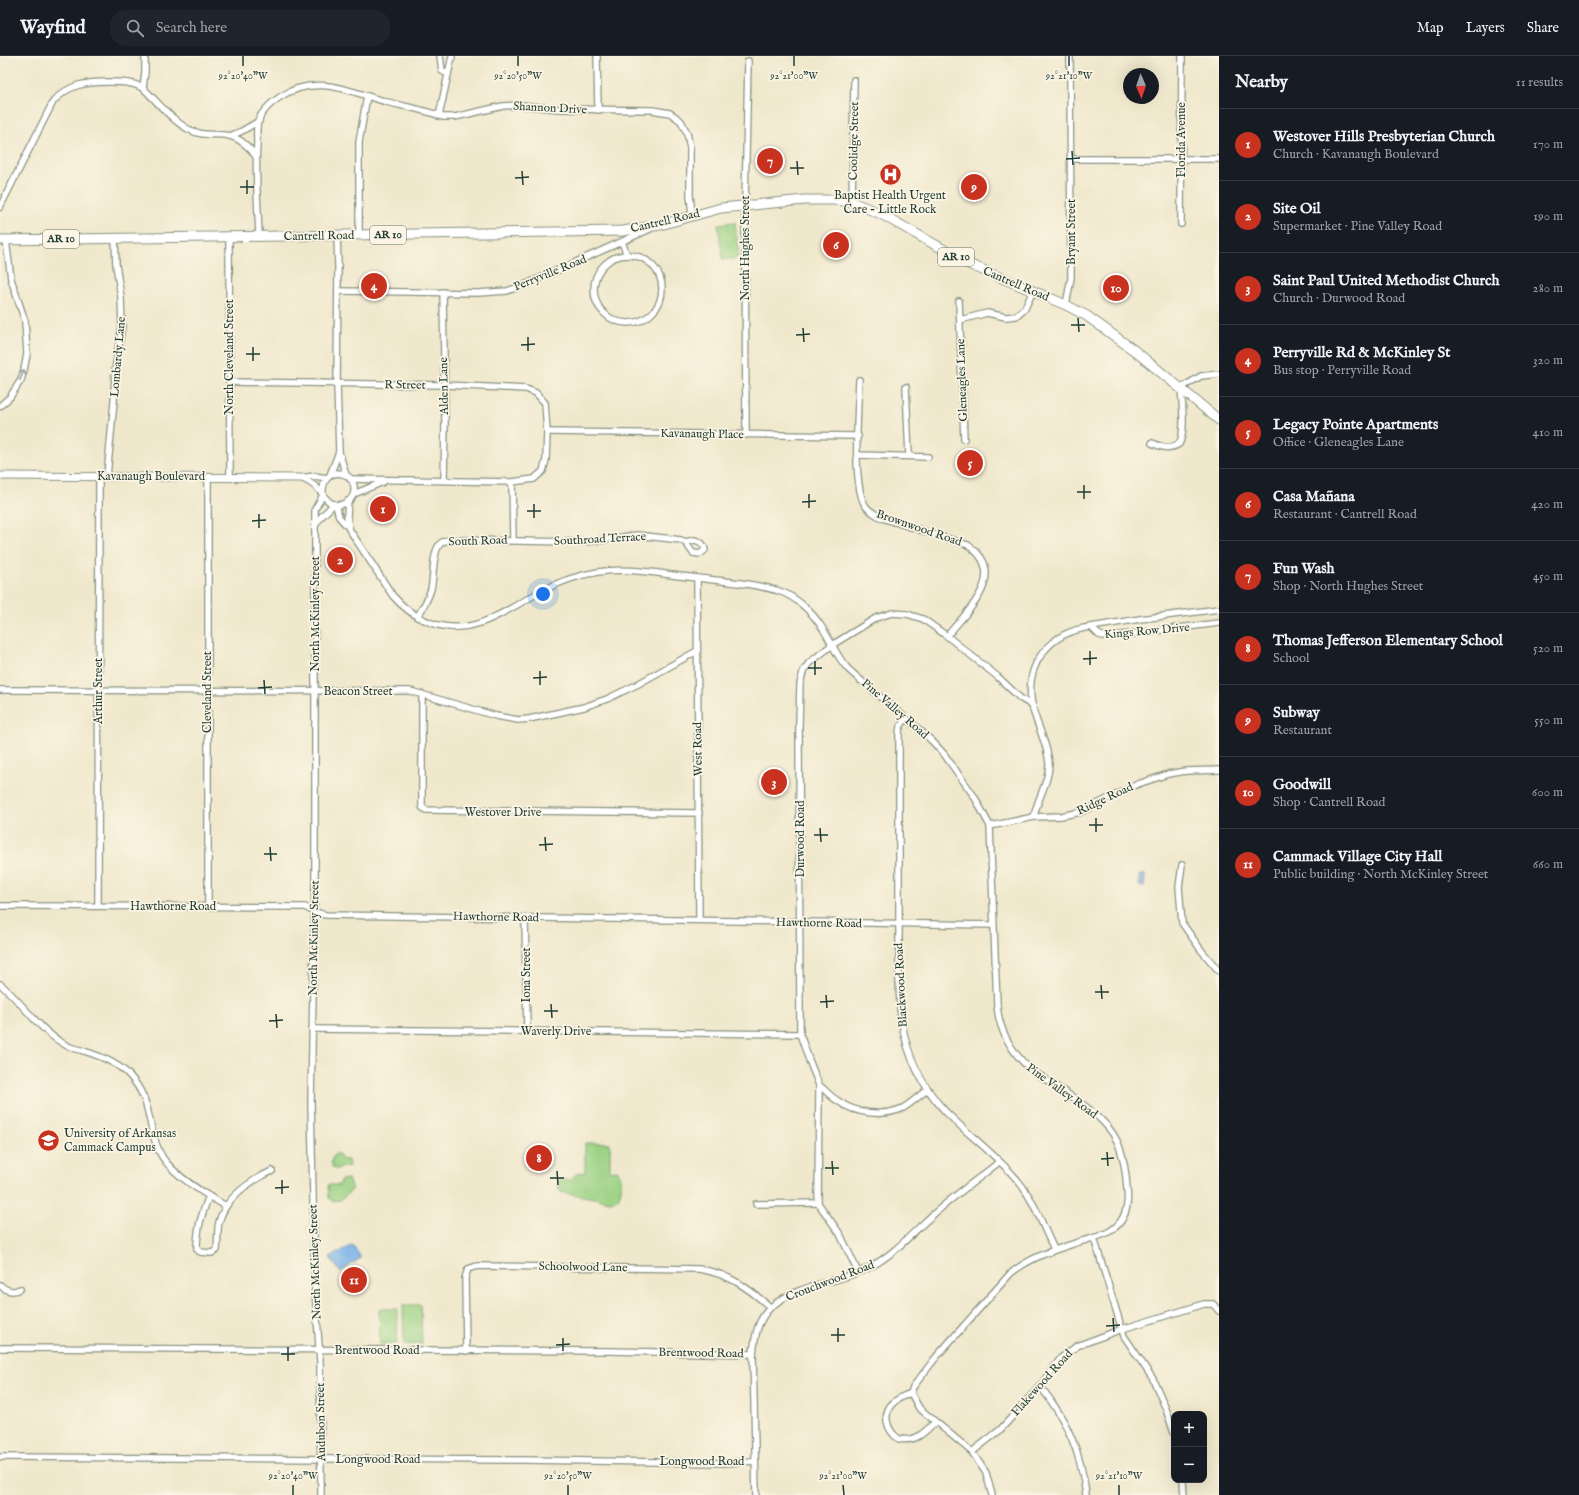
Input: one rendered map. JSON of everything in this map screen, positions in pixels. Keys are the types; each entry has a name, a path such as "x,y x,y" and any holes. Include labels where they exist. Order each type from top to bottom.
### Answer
{"main road":[{"name":"Cantrell Road","path":"3,240 623,231 660,225 721,208 805,200 835,200 852,202 881,214 971,265 1066,305 1087,316 1114,334 1182,388 1219,420"}],"street":[{"path":"143,88 145,56"},
{"path":"440,56 442,71 448,74"},
{"path":"439,116 452,56"},
{"path":"597,56 598,110"},
{"name":"Bryant Street","path":"1066,305 1071,278 1070,56"},
{"name":"Florida Avenue","path":"1181,224 1182,56"},
{"name":"North Hughes Street","path":"746,435 745,205 748,61"},
{"name":"Coolidge Street","path":"852,202 854,80"},
{"path":"0,208 53,102 57,97 75,85 92,82 130,83 143,88 174,119 188,129 204,134 230,136 242,131 258,121"},
{"name":"Shannon Drive","path":"258,121 275,100 290,91 305,86 333,86 443,117 454,117 503,106 520,105 559,109 658,110 670,113 681,121 687,133 690,148 690,195 692,215"},
{"path":"359,235 358,142 367,96"},
{"path":"258,121 256,157 259,236"},
{"path":"230,136 254,152 256,157"},
{"path":"1071,159 1219,159"},
{"name":"Perryville Road","path":"338,291 492,293 520,287 605,251 660,225"},
{"path":"337,235 337,384 339,452 348,477 353,483 354,494"},
{"name":"North Cleveland Street","path":"229,237 230,477"},
{"name":"Lombardy Lane","path":"103,476 114,402 115,370 122,326 121,297 116,265 115,238"},
{"path":"0,406 10,397 21,380 27,354 26,321 11,279 3,240"},
{"path":"622,242 627,255"},
{"path":"627,255 638,256 655,268 660,278 662,288 661,299 653,312 640,322 629,324 619,323 604,315 597,305 593,294 595,277 604,264 611,259 627,255"},
{"path":"960,320 987,313 1006,317 1016,316 1025,308 1033,291"},
{"name":"Alden Lane","path":"443,292 445,385 444,480"},
{"name":"Gleneagles Lane","path":"959,301 964,439"},
{"path":"1152,443 1168,448 1176,446 1180,441 1182,427 1182,388 1201,376 1219,374"},
{"name":"Brownwood Road","path":"859,380 859,489 861,498 868,510 892,521 964,543 974,549 982,558 986,573 984,588 947,636"},
{"name":"R Street","path":"230,382 445,385 508,387 532,390 540,396 545,404 547,432"},
{"path":"906,387 909,456"},
{"path":"301,478 329,476 341,473 348,477 387,480 512,482 534,479 543,471 546,460 547,432"},
{"name":"Kavanaugh Place","path":"547,432 858,436"},
{"path":"323,494 323,483 329,476 339,452"},
{"path":"858,455 928,457"},
{"name":"Kavanaugh Boulevard","path":"0,476 301,478"},
{"name":"Arthur Street","path":"98,905 98,691 103,476"},
{"name":"Cleveland Street","path":"208,477 208,906"},
{"path":"301,478 312,483 323,494 328,502 335,504 343,504 354,494 367,487 387,480"},
{"name":"South Road","path":"417,617 423,608 431,589 436,555 440,544 444,541 458,540 513,540 512,482"},
{"name":"North McKinley Street","path":"319,1350 312,1201 311,1064 315,880 315,509 323,494"},
{"path":"348,501 347,516 349,529"},
{"path":"315,526 320,518 335,504"},
{"name":"Pine Valley Road","path":"335,504 339,517 349,529 393,596 400,604 425,622 447,627 473,625 488,620 549,587 600,571 627,570 754,585 773,589 786,594 799,602 812,614 823,629 840,660 848,669 932,740 974,796 990,826 993,925 998,1014 1001,1028 1011,1049 1029,1068 1096,1115 1112,1132 1121,1151 1127,1181 1127,1209 1121,1222 1106,1234 1054,1249 1016,1269 995,1290 916,1382 911,1393"},
{"name":"Southroad Terrace","path":"513,540 579,542 637,536 681,540 685,542"},
{"name":"West Road","path":"697,578 699,919"},
{"path":"1091,627 1219,609"},
{"name":"Durwood Road","path":"818,1203 818,1115 820,1085 800,1034 800,684 803,672 809,663 832,645 876,618 892,613 907,614 918,617 947,636 998,677 1020,698 1033,706"},
{"name":"Kings Row Drive","path":"1034,817 1036,806 1047,780 1049,762 1046,744 1033,706 1031,692 1035,666 1044,649 1065,634 1091,627 1099,635 1106,637 1219,623"},
{"name":"Beacon Street","path":"0,690 406,691 422,694 496,716 518,720 584,707 607,699 697,652"},
{"name":"Westover Drive","path":"422,694 422,807 426,810 699,813"},
{"name":"Blackwood Road","path":"906,718 900,727 899,733 899,924 901,1022 913,1061 928,1089 944,1110 1018,1181 1032,1202 1054,1249"},
{"name":"Ridge Road","path":"990,826 1034,817 1061,816 1081,812 1138,784 1168,774 1186,771 1219,770"},
{"path":"1182,865 1179,886 1182,923 1201,950 1219,971"},
{"name":"Hawthorne Road","path":"0,906 208,906 305,908 326,915 699,919 993,925"},
{"name":"Iona Street","path":"525,918 526,1031"},
{"path":"0,984 30,1015 57,1039 69,1046 106,1060 121,1068 128,1074 143,1094 147,1104 156,1145 162,1157 176,1172 209,1196 226,1206"},
{"name":"Waverly Drive","path":"312,1029 800,1034"},
{"path":"820,1085 831,1096 845,1106 862,1111 877,1113 889,1112 904,1107 928,1089"},
{"name":"Crouchwood Road","path":"756,1495 754,1354 757,1329 762,1317 780,1300 792,1294 873,1266 886,1257 941,1207 999,1162"},
{"path":"209,1196 200,1219 197,1232 197,1249 200,1252 212,1253 217,1250 219,1223 226,1206 250,1182 272,1171"},
{"path":"756,1204 818,1203 840,1234 858,1272"},
{"path":"1094,1238 1124,1336 1145,1366 1156,1386 1171,1424"},
{"name":"Schoolwood Lane","path":"466,1351 465,1278 468,1269 477,1266 699,1269 716,1272 734,1279 754,1293 770,1308"},
{"path":"1,1289 12,1292 20,1290"},
{"name":"Flakewood Road","path":"972,1452 1000,1430 1040,1386 1061,1358 1070,1350 1089,1340 1186,1309 1209,1303 1213,1304 1219,1311"},
{"name":"Brentwood Road","path":"0,1348 754,1354"},
{"name":"Audubon Street","path":"319,1350 321,1495"},
{"path":"1040,1386 1064,1421 1074,1440 1081,1465 1086,1495"},
{"path":"934,1422 921,1436 899,1439 888,1428 887,1419 890,1406 899,1399 911,1393 919,1408 972,1452 986,1473 992,1495"},
{"name":"Longwood Road","path":"0,1456 726,1463 755,1461"},
{"path":"1183,1483 1184,1495"}],"green space":[{"path":"735,222 739,258 723,260 718,224"},
{"path":"585,1143 610,1143 610,1171 617,1170 621,1180 621,1188 618,1199 610,1201 561,1192 558,1189 559,1181 570,1180 578,1172 585,1173"},
{"path":"335,1154 339,1154 341,1159 348,1160 349,1166 334,1169 332,1162"},
{"path":"348,1179 352,1190 341,1200 332,1201 329,1198 328,1185 340,1185 341,1180"},
{"path":"403,1305 421,1305 422,1344 404,1345"},
{"path":"379,1309 398,1309 397,1344 380,1344"}],"water":[{"path":"1142,874 1145,875 1144,887 1139,886 1139,876"},
{"path":"353,1245 361,1258 340,1272 330,1257"}],"place":[{"name":"Fun Wash","path":"770,161"},
{"name":"Baptist Health Urgent Care - Little Rock","path":"890,174"},
{"name":"Subway","path":"974,187"},
{"name":"Casa Mañana","path":"836,245"},
{"name":"Perryville Rd & McKinley St","path":"374,286"},
{"name":"Goodwill","path":"1116,288"},
{"name":"Legacy Pointe Apartments","path":"970,463"},
{"name":"Westover Hills Presbyterian Church","path":"383,509"},
{"name":"Site Oil","path":"340,560"},
{"name":"Saint Paul United Methodist Church","path":"774,782"},
{"name":"University of Arkansas Cammack Campus","path":"48,1140"},
{"name":"Thomas Jefferson Elementary School","path":"539,1158"},
{"name":"Cammack Village City Hall","path":"354,1280"}]}
